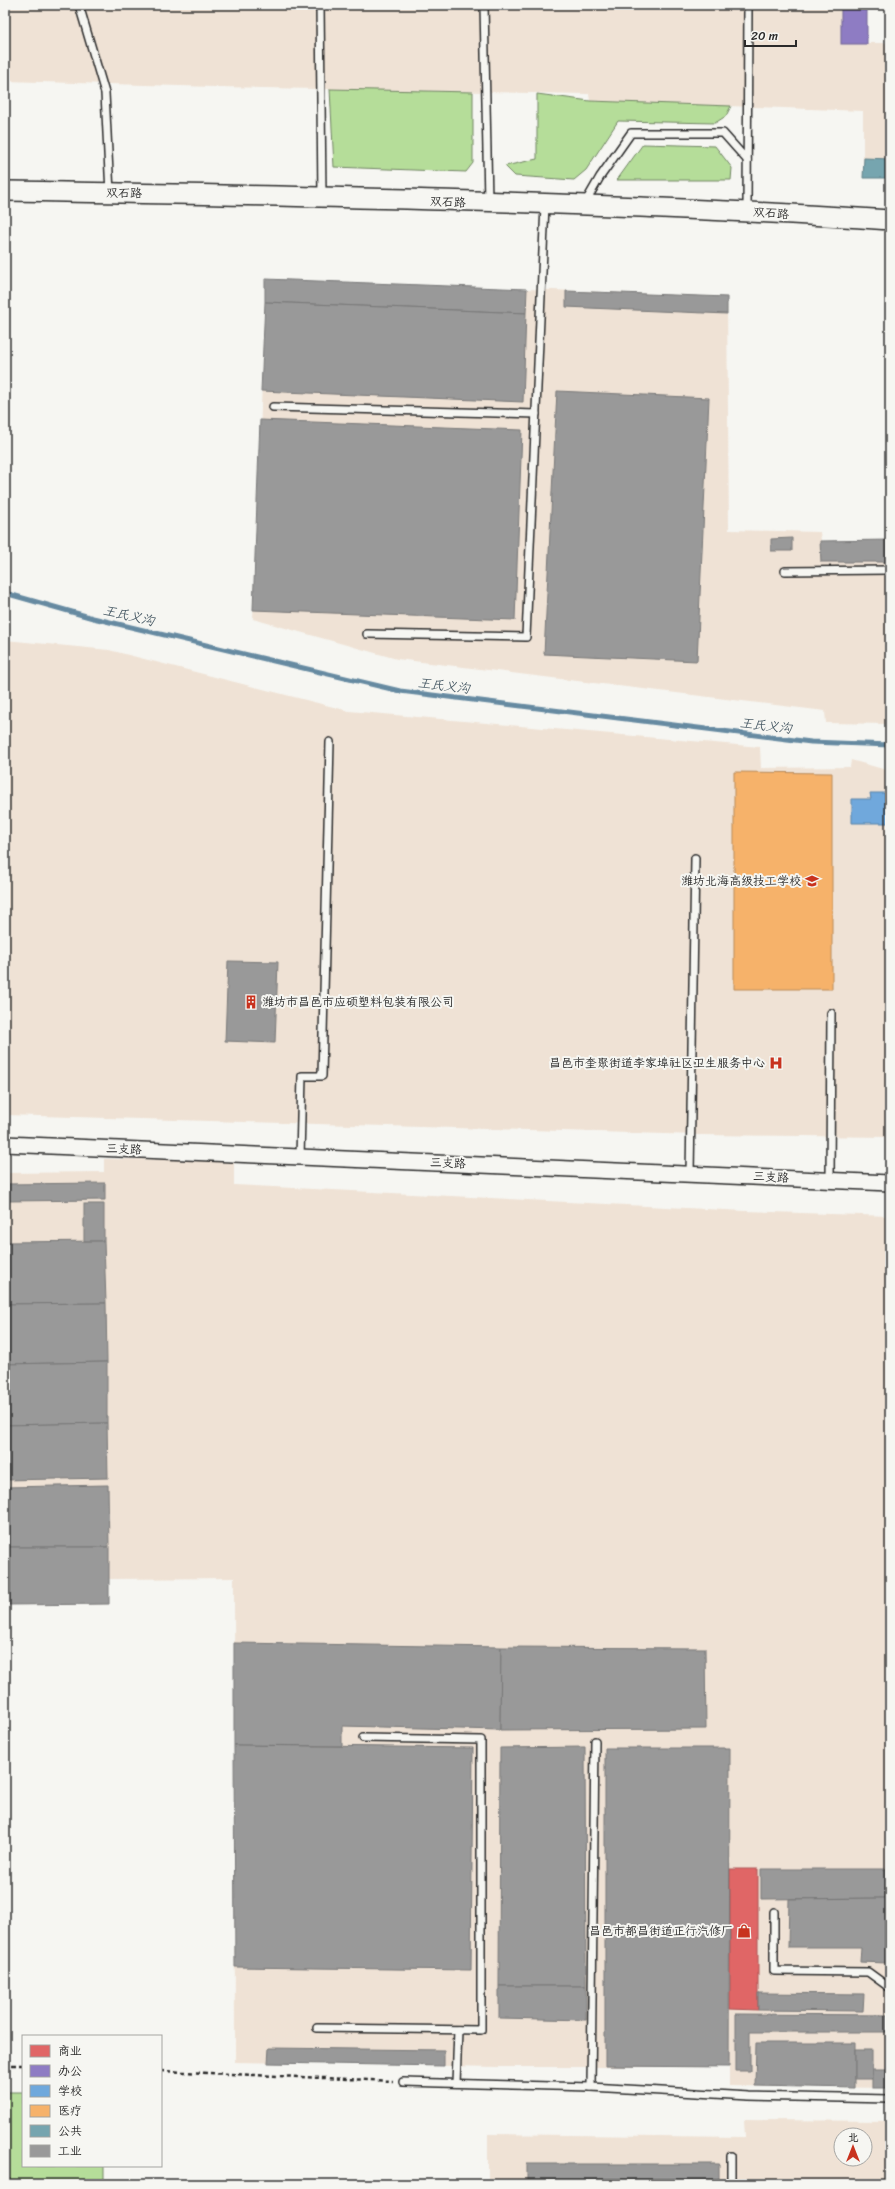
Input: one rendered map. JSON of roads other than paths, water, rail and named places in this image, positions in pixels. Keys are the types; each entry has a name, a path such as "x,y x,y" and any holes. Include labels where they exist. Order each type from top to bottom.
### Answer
{"street":[{"name":"双石路","path":"5,191 322,198 747,211 890,220"},
{"name":"三支路","path":"5,1144 890,1183"}],"lane":[{"path":"79,5 105,93 110,193"},
{"path":"320,5 322,198"},
{"path":"484,5 488,203"},
{"path":"747,211 748,5"},
{"path":"583,206 600,177 631,133 723,133 748,160"},
{"path":"367,634 526,637 545,205"},
{"path":"273,407 536,414"},
{"path":"785,571 890,570"},
{"path":"300,1157 302,1076 322,1076 330,742"},
{"path":"690,1174 695,858"},
{"path":"830,1180 831,1013"},
{"path":"317,2028 481,2030 481,1740 363,1738"},
{"path":"591,2087 595,1741"},
{"path":"774,1912 774,1971 868,1972 890,1988"},
{"path":"456,2083 458,2030"},
{"path":"403,2082 591,2087 749,2096 890,2099"},
{"path":"732,2156 732,2184"}],"waterway":[{"name":"王氏义沟","path":"5,593 93,618 400,691 811,742 890,745"}],"place":[{"name":"潍坊北海高级技工学校","path":"812,881"},
{"name":"潍坊市昌邑市应硕塑料包装有限公司","path":"251,1002"},
{"name":"昌邑市奎聚街道李家埠社区卫生服务中心","path":"776,1063"},
{"name":"昌邑市都昌街道正行汽修厂","path":"744,1931"}]}
